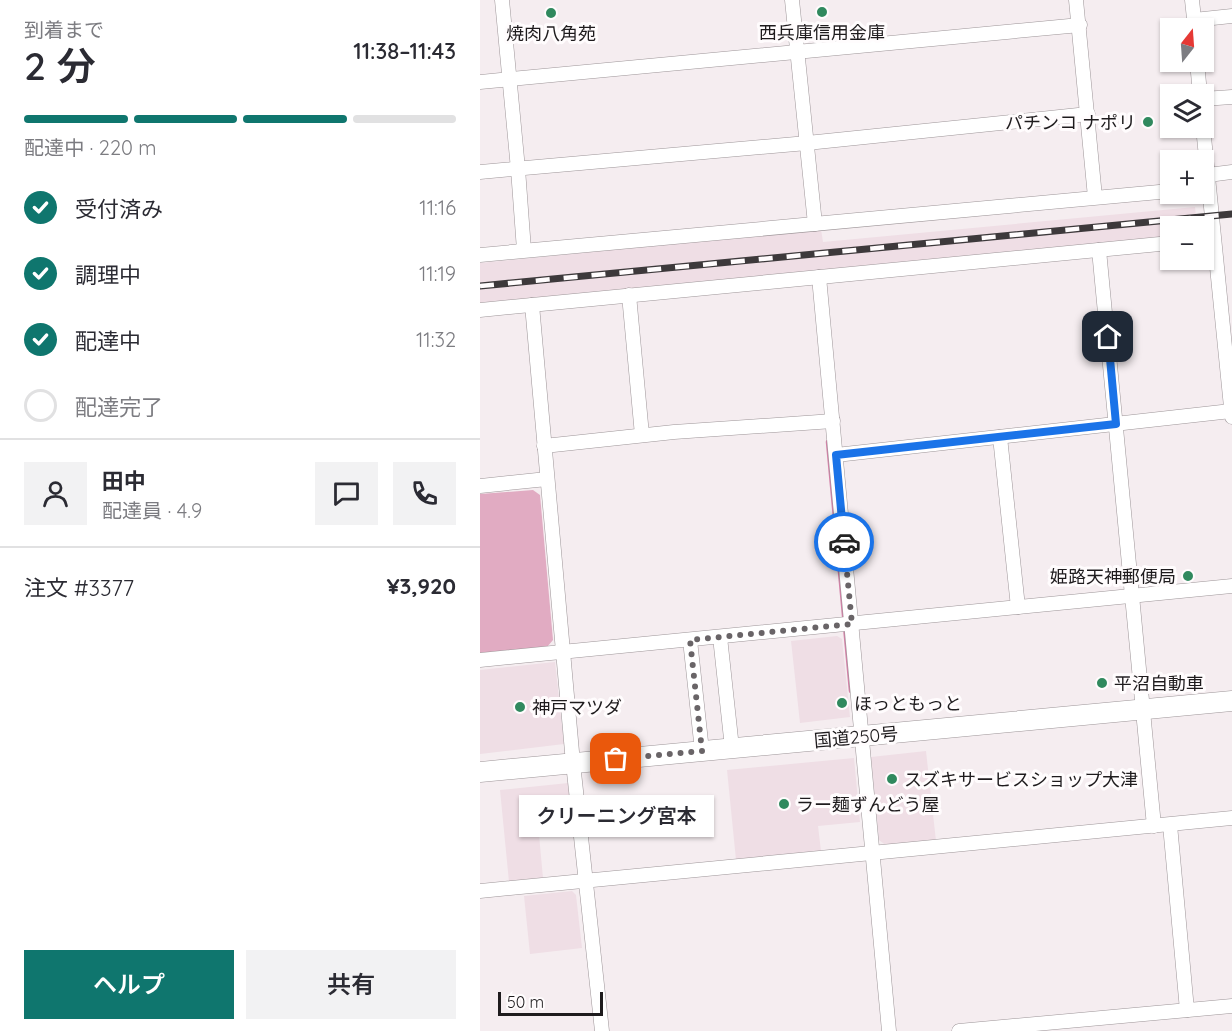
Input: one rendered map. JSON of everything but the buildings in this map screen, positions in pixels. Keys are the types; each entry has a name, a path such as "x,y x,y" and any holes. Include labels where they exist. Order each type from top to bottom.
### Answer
{"highway":[{"name":"国道250号","path":"480,772 1232,701"}],"street":[{"path":"502,0 524,250"},
{"path":"792,0 815,224"},
{"path":"1076,0 1095,197"},
{"path":"1192,0 1194,18"},
{"path":"1214,20 1232,16"},
{"path":"480,82 1080,25"},
{"path":"1214,98 1232,97"},
{"path":"480,172 807,143 1088,114"},
{"path":"1214,180 1232,172"},
{"path":"480,255 1160,192"},
{"path":"480,310 1160,244"},
{"path":"1099,250 1154,826"},
{"path":"836,455 1116,424 1232,415 1226,285 1214,253"},
{"path":"819,277 889,1031"},
{"path":"629,295 642,435"},
{"path":"532,305 573,763 602,1031"},
{"path":"544,446 642,435 832,421"},
{"path":"1000,436 1018,607"},
{"path":"480,486 547,479"},
{"path":"480,660 1232,586"},
{"path":"720,637 732,748"},
{"path":"690,640 702,751"},
{"path":"480,891 1232,818"},
{"path":"1170,825 1187,1010"},
{"path":"959,1031 1232,1006"}],"shaded area":[{"path":"1195,207 1196,216 1160,216 1160,241 480,305 480,263 821,229 823,242"},
{"path":"533,490 540,495 553,640 547,647 480,653 480,494"},
{"path":"837,636 842,639 850,717 800,723 791,641"},
{"name":"神戸マツダ","path":"555,662 564,744 480,754 480,670"},
{"path":"926,751 936,841 887,846 879,840 871,757"},
{"path":"854,758 860,822 818,826 821,851 736,860 727,770"},
{"path":"568,783 572,820 538,824 543,878 509,882 500,790"},
{"path":"572,891 576,895 582,948 530,954 524,896"}],"waterway":[{"path":"828,442 851,691"}],"railway":[{"path":"480,286 1232,214"}],"way so far":[{"path":"616,759 702,751 690,640 852,624 844,542"}],"place":[{"name":"西兵庫信用金庫","path":"822,12"},
{"name":"焼肉八角苑","path":"551,13"},
{"name":"パチンコ ナポリ","path":"1148,122"},
{"name":"姫路天神郵便局","path":"1188,576"},
{"name":"平沼自動車","path":"1102,683"},
{"name":"ほっともっと","path":"842,703"},
{"name":"神戸マツダ","path":"520,707"},
{"name":"クリーニング宮本","path":"616,759"},
{"name":"スズキサービスショップ大津","path":"892,779"},
{"name":"ラー麺ずんどう屋","path":"784,804"}],"route":[{"path":"844,542 836,455 1116,424 1108,337"}]}
